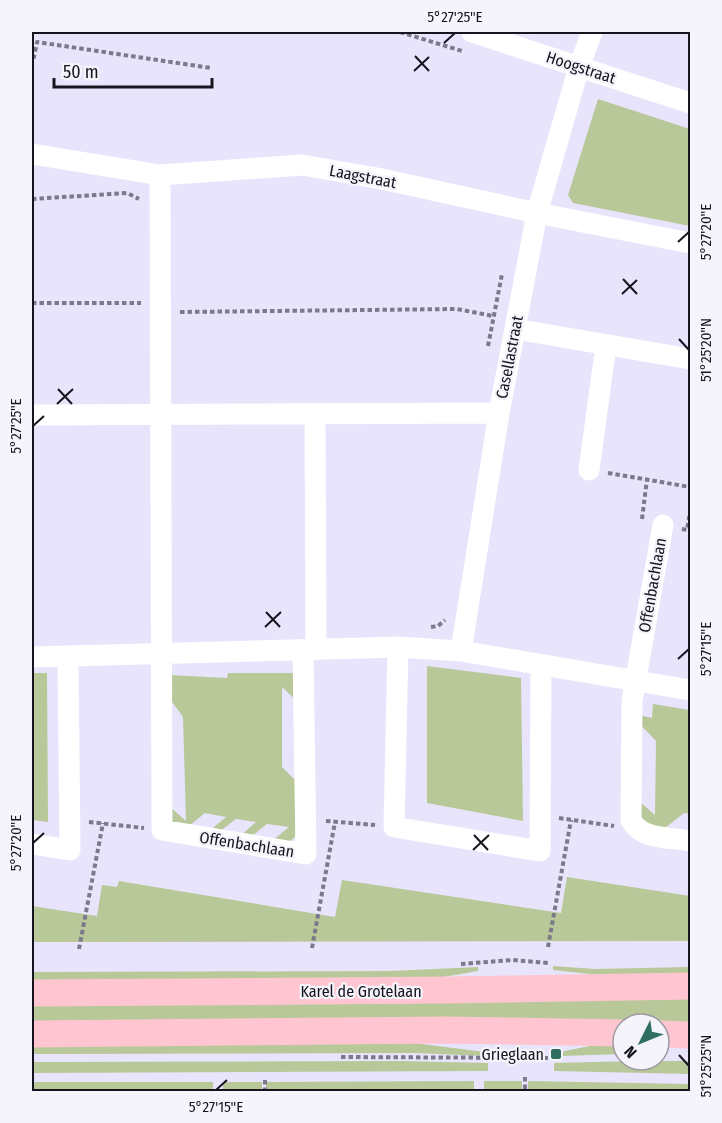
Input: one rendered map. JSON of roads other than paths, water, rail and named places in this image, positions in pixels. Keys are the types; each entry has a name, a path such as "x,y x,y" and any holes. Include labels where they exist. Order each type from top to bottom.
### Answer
{"main road":[{"name":"Karel de Grotelaan","path":"32,993 690,986"},
{"path":"32,1034 444,1030 611,1033"},
{"path":"671,1034 690,1035"}],"street":[{"name":"Hoogstraat","path":"472,32 690,103"},
{"name":"Casellastraat","path":"461,651 499,413 537,213 579,67 592,32"},
{"name":"Laagstraat","path":"32,154 160,175 302,165 377,178 690,243"},
{"path":"160,175 161,654"},
{"path":"515,329 690,359"},
{"path":"589,470 606,345"},
{"path":"32,415 499,413"},
{"name":"Offenbachlaan","path":"161,654 162,830 306,854 315,414"},
{"name":"Offenbachlaan","path":"663,525 632,701 631,820 635,828 644,834 690,841"},
{"path":"398,647 394,827 540,851 541,665"},
{"path":"32,657 398,647 461,651 690,690"},
{"path":"32,844 70,849 68,656"}],"place":[{"name":"Grieglaan","path":"556,1054"}]}
